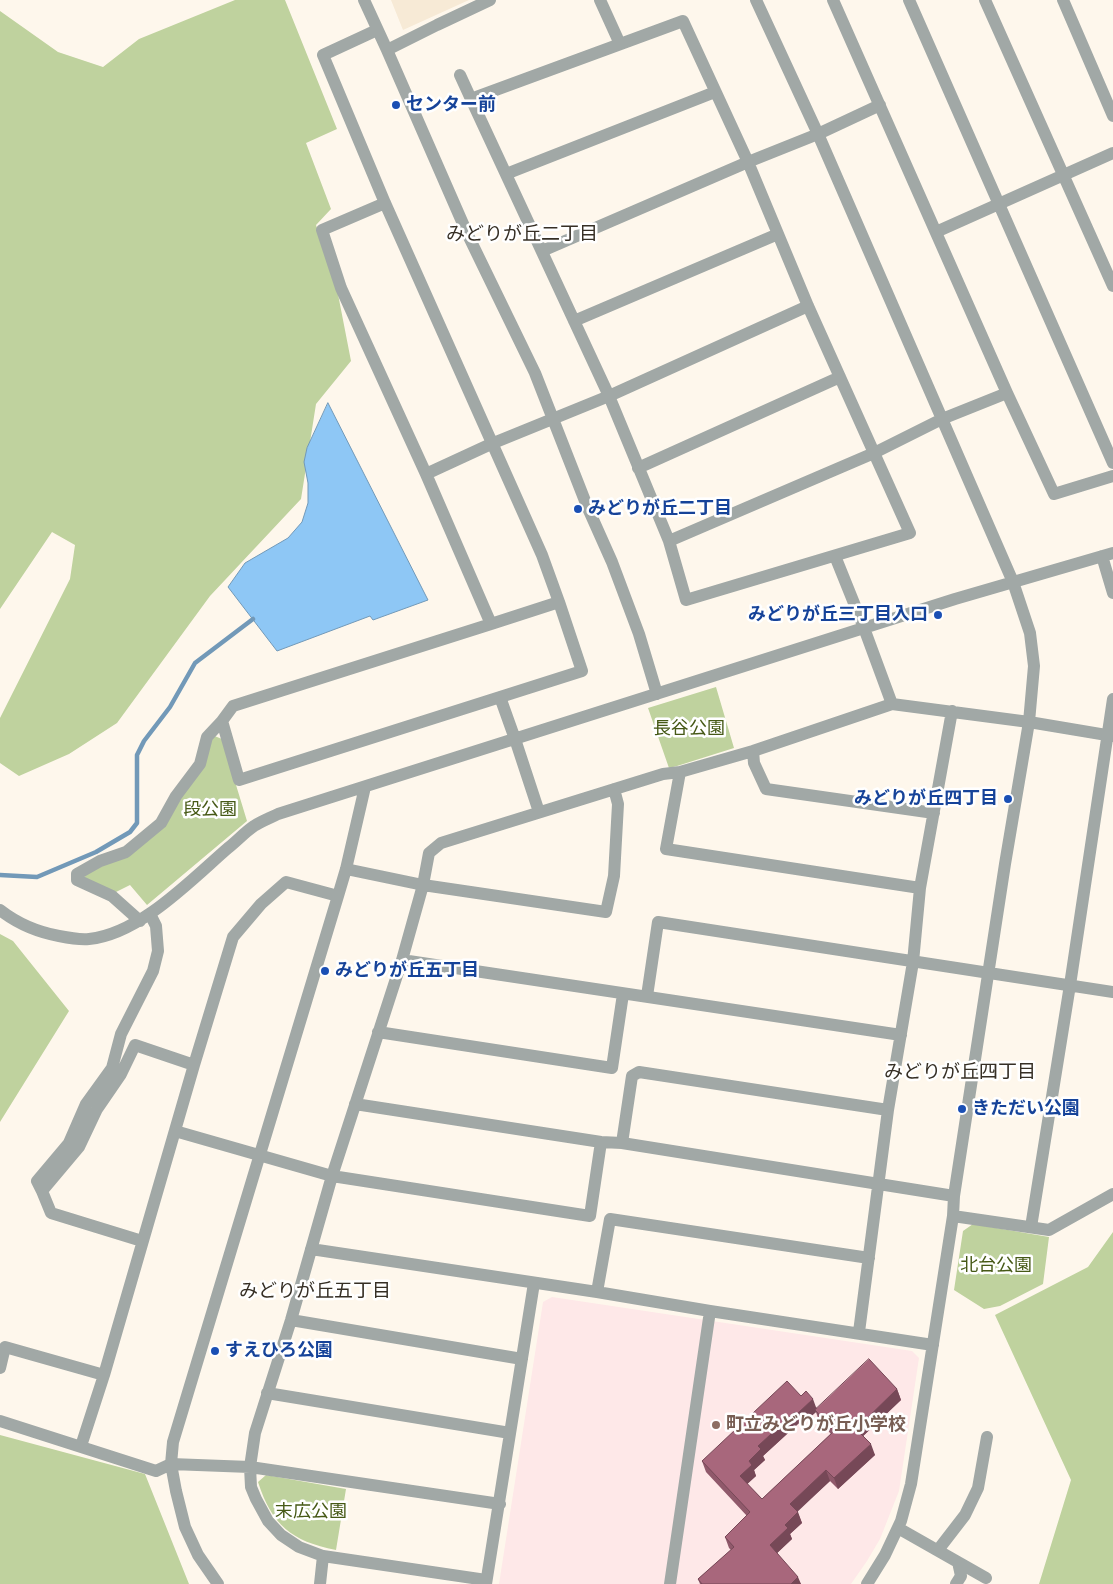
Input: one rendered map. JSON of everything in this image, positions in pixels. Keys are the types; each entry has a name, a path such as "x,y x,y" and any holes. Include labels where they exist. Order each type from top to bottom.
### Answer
{"street":[{"path":"364,0 467,233 535,373 633,616 657,694"},
{"path":"387,50 490,0"},
{"path":"600,0 620,44"},
{"path":"756,0 818,134 1013,582 1030,633 1034,666 1029,722 1005,864 911,1484 898,1528 885,1556 867,1584"},
{"path":"833,0 1007,393 1054,494 1113,476"},
{"path":"909,0 1113,463"},
{"path":"985,0 1113,286"},
{"path":"1063,0 1113,116"},
{"path":"460,75 471,99 542,251 609,396 669,540 686,600 910,533 808,306 748,162 683,21 471,99"},
{"path":"222,721 239,780 582,671 542,556 385,203 323,55 377,30"},
{"path":"506,174 715,92"},
{"path":"542,251 748,162 818,134 880,105"},
{"path":"936,232 1113,153"},
{"path":"385,203 322,230 341,288 426,474 491,624"},
{"path":"574,321 778,234"},
{"path":"426,474 491,444 609,396 808,306"},
{"path":"638,468 840,377"},
{"path":"669,540 874,452 942,419 1007,393"},
{"path":"0,910 32,929 74,939 98,937 129,927 162,906 254,827 278,814 956,599 1107,554 1113,593"},
{"path":"835,556 892,704"},
{"path":"142,1240 51,1213 36,1181 69,1143 86,1104 112,1068 121,1034 153,971 158,951 156,926 112,896 77,880 77,874 100,861 126,852 161,823 176,796 200,764 206,737 222,721 233,706 559,602"},
{"path":"500,697 539,812"},
{"path":"1031,1227 1110,736 1113,699"},
{"path":"534,1282 500,1504 486,1582 323,1556 299,1547 281,1535 268,1521 251,1486 250,1467 255,1433 291,1320 332,1176 402,960 423,885 429,853 441,843 663,774 680,772 753,751 892,704 1029,722 1110,736"},
{"path":"859,1332 880,1184 888,1110 912,962 920,888 952,711"},
{"path":"753,751 754,763 766,789 934,813"},
{"path":"680,772 666,849 920,888"},
{"path":"218,1584 198,1555 185,1527 171,1464 173,1442 338,896 365,786"},
{"path":"346,868 423,885 606,912 614,876 618,804 614,789"},
{"path":"81,1446 104,1376 142,1240 233,937 261,904 286,882 338,896"},
{"path":"647,996 658,922 1113,992"},
{"path":"402,960 900,1035"},
{"path":"378,1032 612,1068 623,994"},
{"path":"42,1191 79,1147 97,1109 121,1074 135,1045 194,1065"},
{"path":"622,1143 632,1076 639,1072 888,1110"},
{"path":"355,1104 601,1142 622,1143 954,1196"},
{"path":"175,1132 332,1176 590,1216 601,1142"},
{"path":"953,1216 1050,1230 1113,1194"},
{"path":"597,1292 610,1219 868,1258"},
{"path":"311,1249 534,1282 710,1311 859,1332 933,1345"},
{"path":"670,1584 710,1311"},
{"path":"291,1320 522,1359"},
{"path":"0,1368 6,1347 104,1376"},
{"path":"267,1393 510,1433"},
{"path":"0,1421 156,1471 171,1464 250,1467 500,1504"},
{"path":"938,1550 965,1516 978,1488 988,1437"},
{"path":"898,1528 986,1578"},
{"path":"320,1584 323,1556"},
{"path":"956,1584 961,1576 958,1562"}],"shaded area":[{"path":"391,0 469,0 403,30"},
{"name":"町立みどりが丘小学校","path":"552,1297 912,1351 919,1358 899,1491 880,1539 851,1584 499,1584 543,1302"}],"green space":[{"path":"235,0 285,0 337,129 306,143 331,209 316,225 337,289 351,361 316,404 301,499 210,596 117,723 69,754 19,776 0,763 0,718 70,579 75,545 52,532 0,609 0,11 58,52 103,67 139,39"},
{"name":"長谷公園","path":"716,687 734,748 669,768 648,708"},
{"name":"段公園","path":"212,735 222,739 247,821 147,905 130,885 114,893 84,878 85,873 163,827"},
{"path":"0,934 13,941 69,1011 0,1122"},
{"name":"北台公園","path":"973,1224 1049,1237 1043,1284 1000,1306 984,1309 954,1290 963,1231"},
{"path":"1113,1232 1113,1584 1039,1584 1071,1480 995,1315 1088,1267"},
{"path":"0,1435 145,1474 189,1584 0,1584"},
{"name":"末広公園","path":"266,1475 346,1489 336,1550 307,1542 285,1529 270,1510 258,1482"}],"water":[{"path":"328,403 428,600 373,620 370,616 277,651 228,587 245,563 288,538 302,522 308,503 308,483 304,462 307,448"}],"building":[{"path":"869,1359 897,1389 856,1429 871,1444 834,1478 826,1470 790,1504 798,1512 785,1525 788,1528 770,1545 798,1577 791,1584 702,1584 698,1579 734,1547 725,1537 750,1512 702,1461 787,1381 801,1396 806,1391 813,1399 797,1414 795,1412 758,1446 761,1449 749,1461 752,1465 740,1476 762,1499 834,1431 815,1410"}],"waterway":[{"path":"0,875 37,877 96,852 130,832 137,823 137,755 144,741 170,707 195,663 253,619"}],"place":[{"name":"センター前","path":"396,105"},
{"name":"みどりが丘二丁目","path":"578,509"},
{"name":"みどりが丘三丁目入口","path":"938,615"},
{"name":"みどりが丘四丁目","path":"1008,799"},
{"name":"みどりが丘五丁目","path":"325,971"},
{"name":"きただい公園","path":"962,1109"},
{"name":"すえひろ公園","path":"215,1351"},
{"name":"町立みどりが丘小学校","path":"716,1425"}],"district":[{"name":"みどりが丘二丁目","path":"522,234"},
{"name":"みどりが丘四丁目","path":"960,1072"},
{"name":"みどりが丘五丁目","path":"315,1291"}]}
